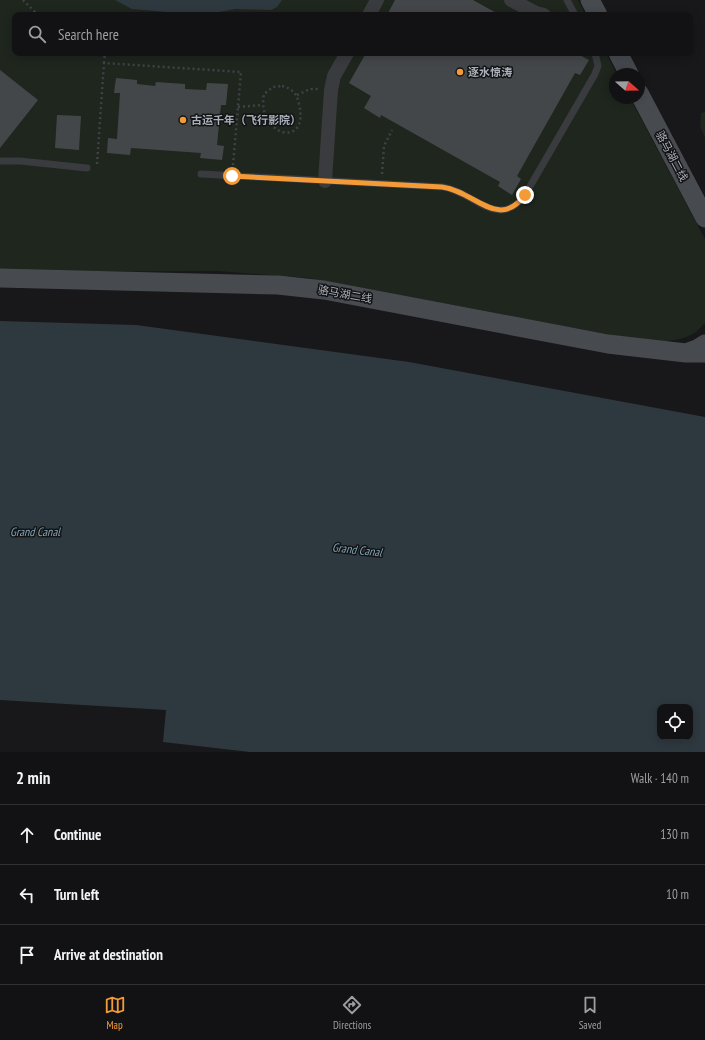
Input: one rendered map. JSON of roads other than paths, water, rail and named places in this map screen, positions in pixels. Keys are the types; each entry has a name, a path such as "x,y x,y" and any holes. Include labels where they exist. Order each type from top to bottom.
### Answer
{"street":[{"path":"371,12 377,0"},
{"path":"511,0 534,12"},
{"path":"590,0 596,12"},
{"path":"325,181 331,90 334,76 345,56"},
{"path":"620,56 626,68"},
{"name":"骆马湖二线","path":"645,104 705,218"},
{"name":"骆马湖二线","path":"0,278 278,285 324,290 608,344 686,353 705,352"},
{"path":"686,353 698,349 705,344"}],"lane":[{"path":"567,0 573,12"},
{"path":"201,174 452,188 494,210 507,210 513,208 525,195 595,74 598,66 596,56"},
{"path":"0,161 20,161 87,168"}],"water":[{"path":"115,0 282,0 277,7 271,10 235,9 219,12 168,12 132,9"},
{"name":"Grand Canal","path":"0,321 136,325 409,362 705,417 705,752 250,752 163,742 166,710 0,700"}],"place":[{"name":"逐水惊涛","path":"460,72"},
{"name":"古运千年（飞行影院）","path":"183,120"}]}
